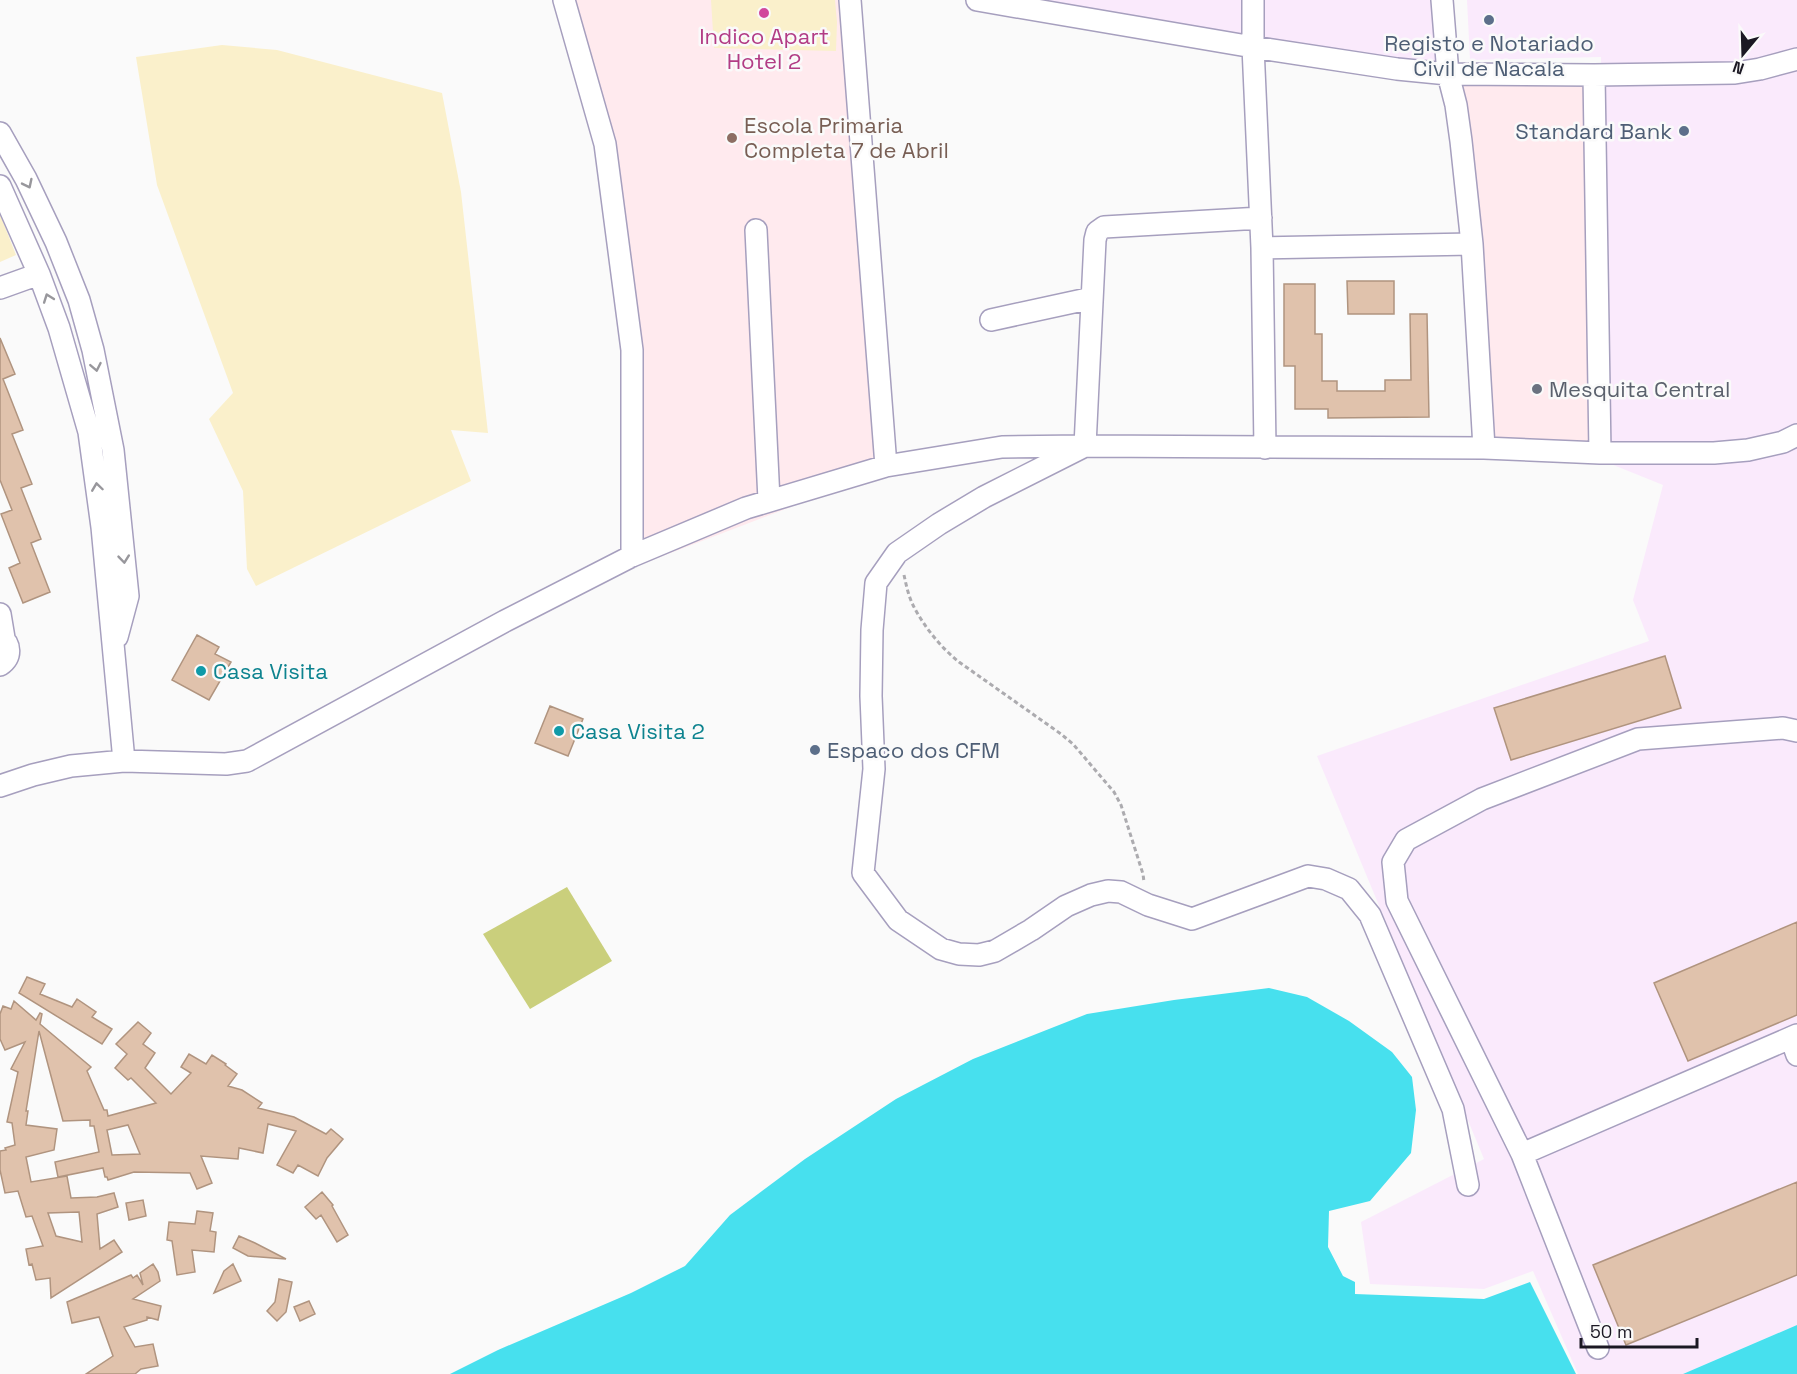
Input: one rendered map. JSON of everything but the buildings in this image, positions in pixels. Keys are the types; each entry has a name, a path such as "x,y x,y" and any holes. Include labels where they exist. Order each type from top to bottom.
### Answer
{"street":[{"path":"564,0 605,144 632,350 633,556"},
{"path":"850,0 886,466"},
{"path":"977,0 1253,47 1397,69 1448,74 1735,73 1797,59"},
{"path":"1253,0 1262,248 1265,448"},
{"path":"1442,0 1448,74 1456,105 1472,244 1484,448"},
{"path":"1594,75 1600,453"},
{"path":"0,133 26,178 56,242 79,300 93,350 112,450 128,596 114,649"},
{"path":"0,186 39,274 59,328 89,432 102,527 124,761"},
{"path":"1085,446 1097,232 1104,227 1261,218"},
{"path":"756,230 769,500"},
{"path":"1262,248 1472,244"},
{"path":"0,288 39,274"},
{"path":"991,320 1092,298"},
{"path":"0,786 71,766 124,761 226,764 247,761 505,621 633,556 769,500 886,466 1002,447 1484,448 1600,453 1714,453 1748,450 1783,442 1797,435"},
{"path":"1085,446 984,497 939,524 897,553 876,583 871,684 874,769 863,873 898,920 941,949 959,954 979,955 995,951 1066,906 1091,895 1108,891 1121,892 1148,905 1191,919 1308,876 1326,879 1349,889 1370,915 1453,1109 1468,1185"},
{"path":"0,614 2,637 9,650 8,657 0,665"},
{"path":"1598,1348 1522,1154 1397,901 1393,862 1406,840 1482,799 1638,739 1783,728 1797,731"},
{"path":"1522,1154 1795,1043"}],"path":[{"path":"897,553 911,601 946,652 1067,739 1114,792 1121,805 1143,874 1148,905"}],"shaded area":[{"path":"573,0 853,0 885,471 634,567 636,353"},
{"path":"1014,0 1440,0 1443,69"},
{"path":"1467,0 1797,0 1797,1325 1683,1374 1578,1374 1533,1271 1484,1289 1370,1284 1361,1222 1484,1159 1317,756 1649,641 1633,600 1663,485 1601,460 1601,57 1470,60"},
{"path":"1443,69 1607,80 1601,460 1487,450"}],"green space":[{"path":"567,887 612,961 530,1009 483,934"}],"sand":[{"path":"711,0 835,0 836,51 714,48"},
{"path":"222,45 277,50 442,93 461,192 488,433 451,430 471,481 256,586 247,569 243,491 209,419 233,393 157,185 136,57"},
{"path":"0,214 16,255 0,262"}],"water":[{"path":"1269,988 1307,997 1349,1021 1392,1052 1412,1077 1416,1110 1411,1153 1370,1201 1329,1211 1328,1247 1343,1276 1355,1282 1355,1294 1484,1299 1530,1282 1576,1374 450,1374 498,1350 631,1293 685,1266 730,1215 805,1159 896,1099 973,1059 1087,1014"},
{"path":"1797,1325 1797,1374 1683,1374"}],"place":[{"name":"Indico Apart Hotel 2","path":"764,13"},
{"name":"Registo e Notariado Civil de Nacala","path":"1489,20"},
{"name":"Standard Bank","path":"1684,131"},
{"name":"Escola Primaria Completa 7 de Abril","path":"732,138"},
{"name":"Mesquita Central","path":"1537,389"},
{"name":"Casa Visita","path":"201,671"},
{"name":"Casa Visita 2","path":"559,731"},
{"name":"Espaco dos CFM","path":"815,750"}]}
